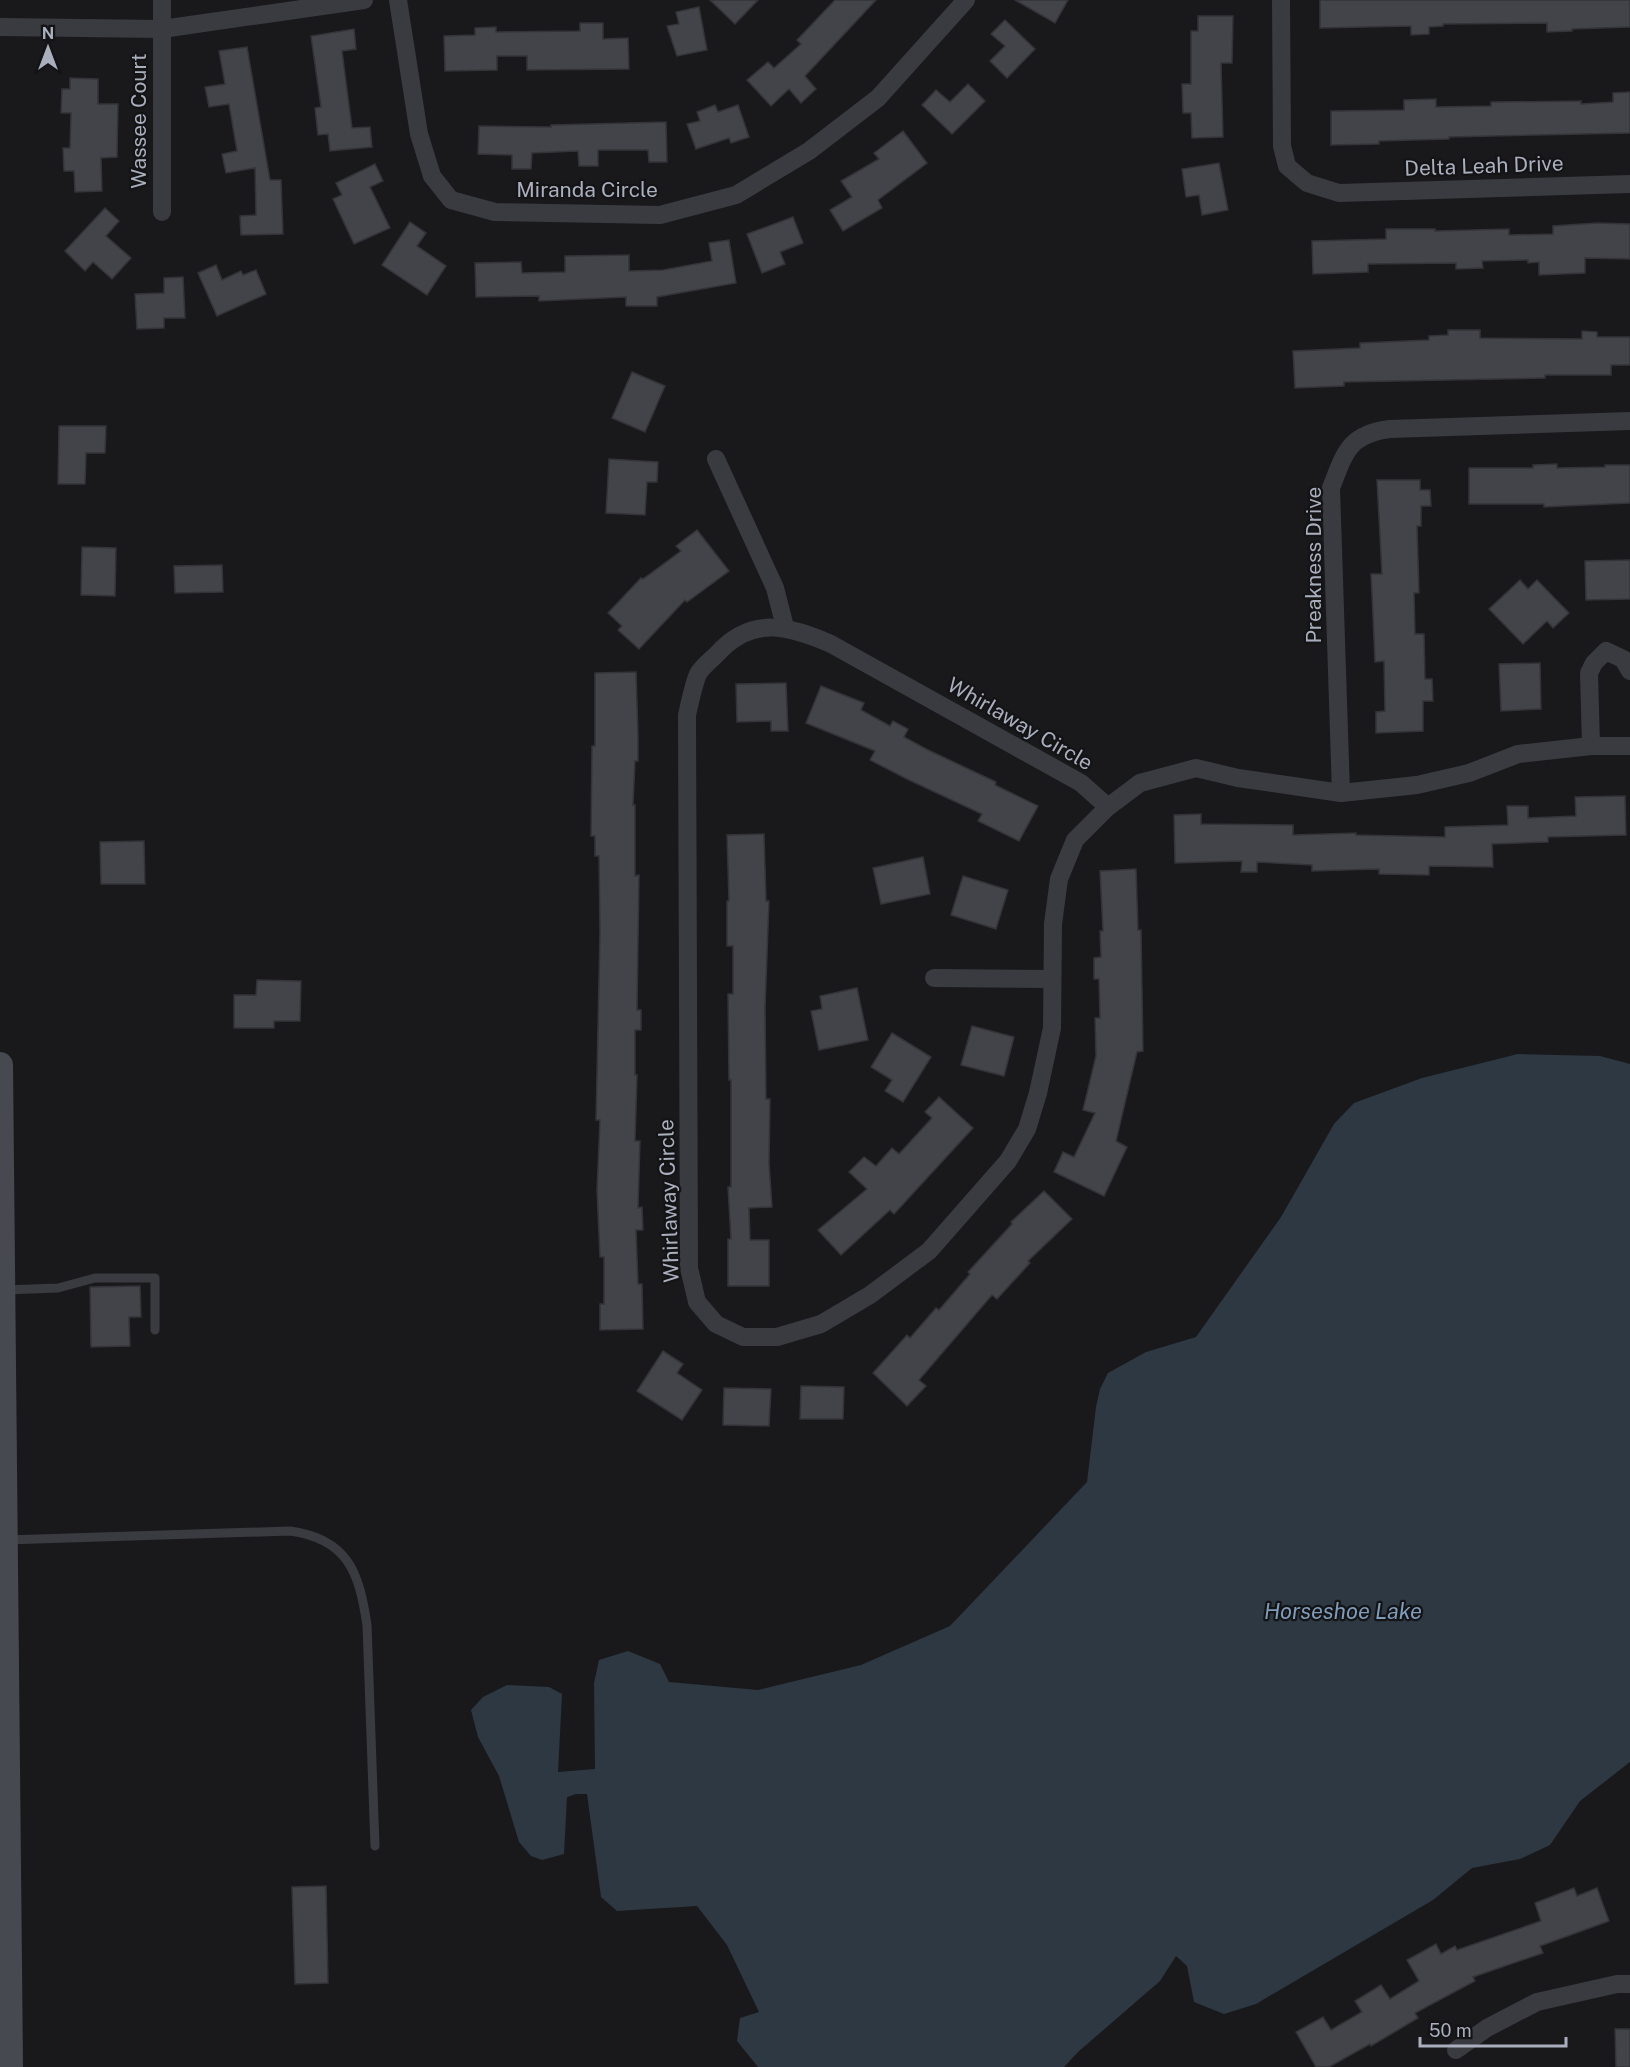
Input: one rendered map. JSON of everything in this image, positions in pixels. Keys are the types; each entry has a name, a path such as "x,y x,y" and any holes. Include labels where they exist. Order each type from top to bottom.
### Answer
{"street":[{"name":"Wassee Court","path":"162,0 162,212"},
{"path":"0,27 162,29 364,0"},
{"name":"Miranda Circle","path":"398,0 420,134 432,176 451,200 495,212 660,215 736,195 809,151 878,98 966,0"},
{"name":"Delta Leah Drive","path":"1281,0 1282,146 1287,166 1307,183 1339,193 1630,184"},
{"name":"Preakness Drive","path":"1341,793 1332,488 1341,461 1353,442 1372,431 1390,429 1630,421"},
{"path":"716,459 775,588 784,627"},
{"name":"Whirlaway Circle","path":"784,627 831,644 1060,771 1081,783 1108,807 1075,840 1059,879 1053,924 1052,1028 1040,1084 1027,1129 1008,1161 929,1251 870,1295 821,1324 777,1337 743,1337 716,1324 697,1302 689,1268 687,715 699,673 726,644 753,629 784,627"},
{"path":"1591,746 1589,673 1594,663 1606,651 1623,659 1630,671"},
{"path":"1108,807 1140,783 1196,768 1238,778 1341,793 1417,785 1469,773 1518,754 1591,746 1630,746"},
{"path":"934,978 1052,979"},
{"path":"0,1065 3,1798 10,2067"},
{"path":"1456,2050 1487,2028 1537,2002 1617,1984 1630,1984"}],"lane":[{"path":"2,1290 58,1288 95,1278 155,1278 155,1330"},
{"path":"2,1540 290,1532 312,1534 330,1543 347,1560 362,1591 366,1613 375,1846"}],"water":[{"name":"Horseshoe Lake","path":"1518,1054 1600,1056 1630,1064 1630,1762 1580,1801 1550,1845 1520,1859 1472,1868 1433,1900 1256,2004 1224,2014 1194,2002 1187,1966 1176,1956 1160,1981 1078,2052 1064,2067 758,2067 737,2041 740,2018 759,2012 727,1945 697,1906 617,1911 601,1897 587,1794 567,1797 564,1854 542,1860 531,1856 519,1842 499,1776 478,1737 471,1710 483,1697 507,1685 549,1687 562,1694 558,1772 595,1769 594,1683 599,1660 628,1651 660,1664 669,1682 758,1690 861,1665 950,1626 1087,1482 1096,1407 1100,1389 1108,1373 1146,1352 1196,1337 1281,1217 1334,1124 1354,1103 1422,1078"}],"building":[{"path":"710,0 758,0 735,24"},
{"path":"835,0 876,0 805,76 816,89 801,103 789,89 771,106 747,80 768,62 774,68 801,44 797,40"},
{"path":"1015,0 1068,0 1055,23"},
{"path":"1320,0 1630,0 1630,27 1547,32 1547,23 1443,24 1443,26 1429,27 1429,34 1411,35 1411,26 1320,28"},
{"path":"699,7 707,50 677,56 667,26 679,24 676,12"},
{"path":"1198,16 1233,16 1232,63 1221,63 1223,137 1192,138 1191,113 1183,113 1182,84 1191,84 1191,31 1198,31"},
{"path":"1005,20 1035,49 1007,78 990,61 1005,46 991,34"},
{"path":"580,23 603,23 603,39 628,38 629,69 527,70 527,56 497,56 497,70 445,71 444,36 475,35 475,28 496,27 496,32 580,31"},
{"path":"354,29 356,49 342,51 352,128 370,127 372,147 330,151 328,134 318,135 315,108 321,107 311,36"},
{"path":"247,47 270,180 281,180 283,234 241,235 240,216 256,215 255,168 226,173 222,154 237,151 229,104 209,107 205,87 225,84 219,51"},
{"path":"70,78 98,79 98,104 118,104 117,157 101,158 102,191 75,192 74,171 64,171 63,148 70,148 71,113 61,113 62,89 70,89"},
{"path":"968,84 985,101 952,134 922,105 936,90 950,102"},
{"path":"1630,92 1630,133 1449,137 1449,139 1379,141 1379,144 1331,145 1331,111 1404,110 1404,100 1436,99 1436,107 1491,106 1491,102 1581,101 1581,104 1613,102 1613,93"},
{"path":"715,105 718,112 738,105 749,137 731,143 729,138 696,149 687,124 700,121 697,112"},
{"path":"666,122 667,162 649,162 648,150 598,150 598,166 579,166 578,151 532,153 531,169 512,169 512,155 478,154 479,126 551,127 551,125"},
{"path":"903,131 927,163 878,200 882,208 843,231 830,210 852,197 841,181 879,159 874,153"},
{"path":"1219,163 1228,210 1202,215 1199,195 1186,197 1182,169"},
{"path":"375,164 383,181 370,187 390,228 354,244 333,199 342,195 336,183"},
{"path":"105,208 119,221 106,236 131,258 112,279 93,262 85,271 65,251"},
{"path":"793,217 803,243 780,252 785,264 762,273 747,234"},
{"path":"410,222 426,233 417,246 446,266 427,295 382,265"},
{"path":"1597,223 1630,224 1630,259 1585,258 1585,273 1539,275 1539,262 1528,263 1528,260 1482,261 1483,268 1456,269 1456,263 1368,264 1368,272 1313,274 1312,241 1386,239 1386,229 1435,229 1435,231 1509,229 1509,235 1553,234 1553,226"},
{"path":"729,240 736,283 657,297 657,306 626,306 626,297 539,301 539,296 476,297 475,263 521,262 522,273 565,272 565,256 629,255 629,271 663,270 712,261 709,243"},
{"path":"216,265 222,280 241,271 243,275 256,270 266,294 217,316 198,273"},
{"path":"183,277 185,318 164,318 164,328 137,329 135,294 164,293 164,278"},
{"path":"1448,330 1480,330 1480,338 1582,339 1582,331 1597,332 1597,337 1630,337 1630,365 1611,365 1611,375 1344,382 1344,386 1295,388 1293,351 1360,348 1360,343 1429,340 1429,336 1448,335"},
{"path":"632,372 665,386 645,432 612,418"},
{"path":"59,426 106,426 105,453 86,453 85,484 58,484"},
{"path":"609,459 658,462 657,482 647,482 645,515 606,513"},
{"path":"1557,464 1557,468 1630,465 1630,503 1544,507 1544,504 1469,504 1469,468 1533,468 1533,465"},
{"path":"1377,480 1420,480 1420,490 1430,490 1431,506 1421,506 1421,526 1417,526 1419,593 1414,593 1415,634 1424,634 1425,679 1432,679 1433,701 1423,701 1423,731 1376,733 1376,712 1385,711 1384,661 1375,662 1371,574 1382,574"},
{"path":"697,530 729,571 687,602 685,600 639,649 618,630 622,626 608,613 641,578 643,579 681,551 676,546"},
{"path":"82,547 116,548 115,596 81,595"},
{"path":"1630,560 1630,599 1586,600 1585,561"},
{"path":"222,565 223,592 175,593 174,566"},
{"path":"1520,580 1528,589 1537,580 1569,613 1553,628 1547,621 1523,644 1489,609"},
{"path":"1540,663 1541,709 1501,711 1499,664"},
{"path":"636,672 638,761 635,761 633,805 635,805 635,876 639,875 637,1010 641,1010 641,1030 635,1030 635,1075 637,1075 635,1141 640,1141 638,1208 642,1207 643,1230 636,1230 638,1284 642,1284 643,1329 600,1330 600,1304 604,1304 604,1257 600,1257 597,1190 600,1120 596,1120 600,932 599,856 595,856 595,836 591,836 595,673"},
{"path":"786,683 788,731 771,731 771,721 737,722 736,684"},
{"path":"821,686 864,703 861,710 890,726 893,721 908,729 904,737 996,782 995,785 1038,806 1019,841 978,821 982,814 870,760 875,751 806,723"},
{"path":"1625,796 1626,835 1548,837 1548,842 1492,844 1493,867 1429,866 1429,875 1379,874 1379,869 1312,871 1312,865 1257,862 1257,872 1241,872 1242,861 1175,863 1174,815 1201,814 1201,824 1293,825 1293,835 1356,833 1356,835 1445,837 1445,827 1508,825 1507,806 1528,806 1528,818 1576,816 1575,797"},
{"path":"764,834 766,901 769,901 765,1008 766,1099 770,1099 769,1163 772,1207 749,1208 750,1240 769,1240 769,1286 728,1286 728,1239 731,1239 728,1187 731,1187 731,1080 729,1080 728,994 733,994 733,946 727,946 727,901 729,901 727,835"},
{"path":"144,841 145,884 101,884 100,842"},
{"path":"923,857 930,894 881,904 873,868"},
{"path":"1136,869 1138,930 1141,930 1143,1051 1137,1052 1116,1141 1127,1147 1104,1196 1054,1172 1063,1152 1074,1157 1095,1113 1083,1110 1096,1056 1095,1018 1100,1018 1099,979 1094,979 1094,958 1101,957 1100,931 1103,931 1100,871"},
{"path":"963,876 1008,890 996,929 951,915"},
{"path":"257,980 301,981 300,1021 274,1021 274,1028 234,1028 234,995 256,995"},
{"path":"857,988 868,1040 819,1050 811,1011 822,1009 820,996"},
{"path":"972,1026 1014,1037 1004,1076 961,1065"},
{"path":"892,1033 931,1057 903,1102 885,1091 892,1080 871,1067"},
{"path":"939,1097 973,1128 894,1214 890,1210 841,1255 818,1230 867,1189 849,1172 864,1157 876,1166 892,1148 899,1154 932,1118 925,1112"},
{"path":"1044,1191 1072,1219 1028,1261 1030,1263 997,1299 992,1295 919,1380 926,1386 907,1406 873,1373 907,1335 910,1338 936,1308 939,1310 970,1274 968,1272 1012,1224 1011,1222"},
{"path":"140,1286 141,1317 129,1317 130,1346 91,1347 90,1287"},
{"path":"663,1351 683,1364 677,1373 702,1390 682,1420 637,1391"},
{"path":"801,1386 844,1387 843,1419 800,1419"},
{"path":"724,1388 771,1389 769,1426 723,1425"},
{"path":"326,1886 328,1983 295,1984 292,1887"},
{"path":"1574,1888 1577,1896 1597,1888 1609,1921 1540,1946 1543,1953 1473,1977 1475,1981 1415,2013 1418,2018 1371,2046 1370,2044 1329,2067 1316,2067 1296,2032 1323,2017 1331,2030 1362,2012 1355,2001 1381,1985 1390,1999 1419,1981 1407,1960 1436,1944 1441,1954 1455,1946 1457,1950 1541,1921 1535,1903"},
{"path":"1615,2029 1630,2029 1630,2067 1616,2067"}]}
